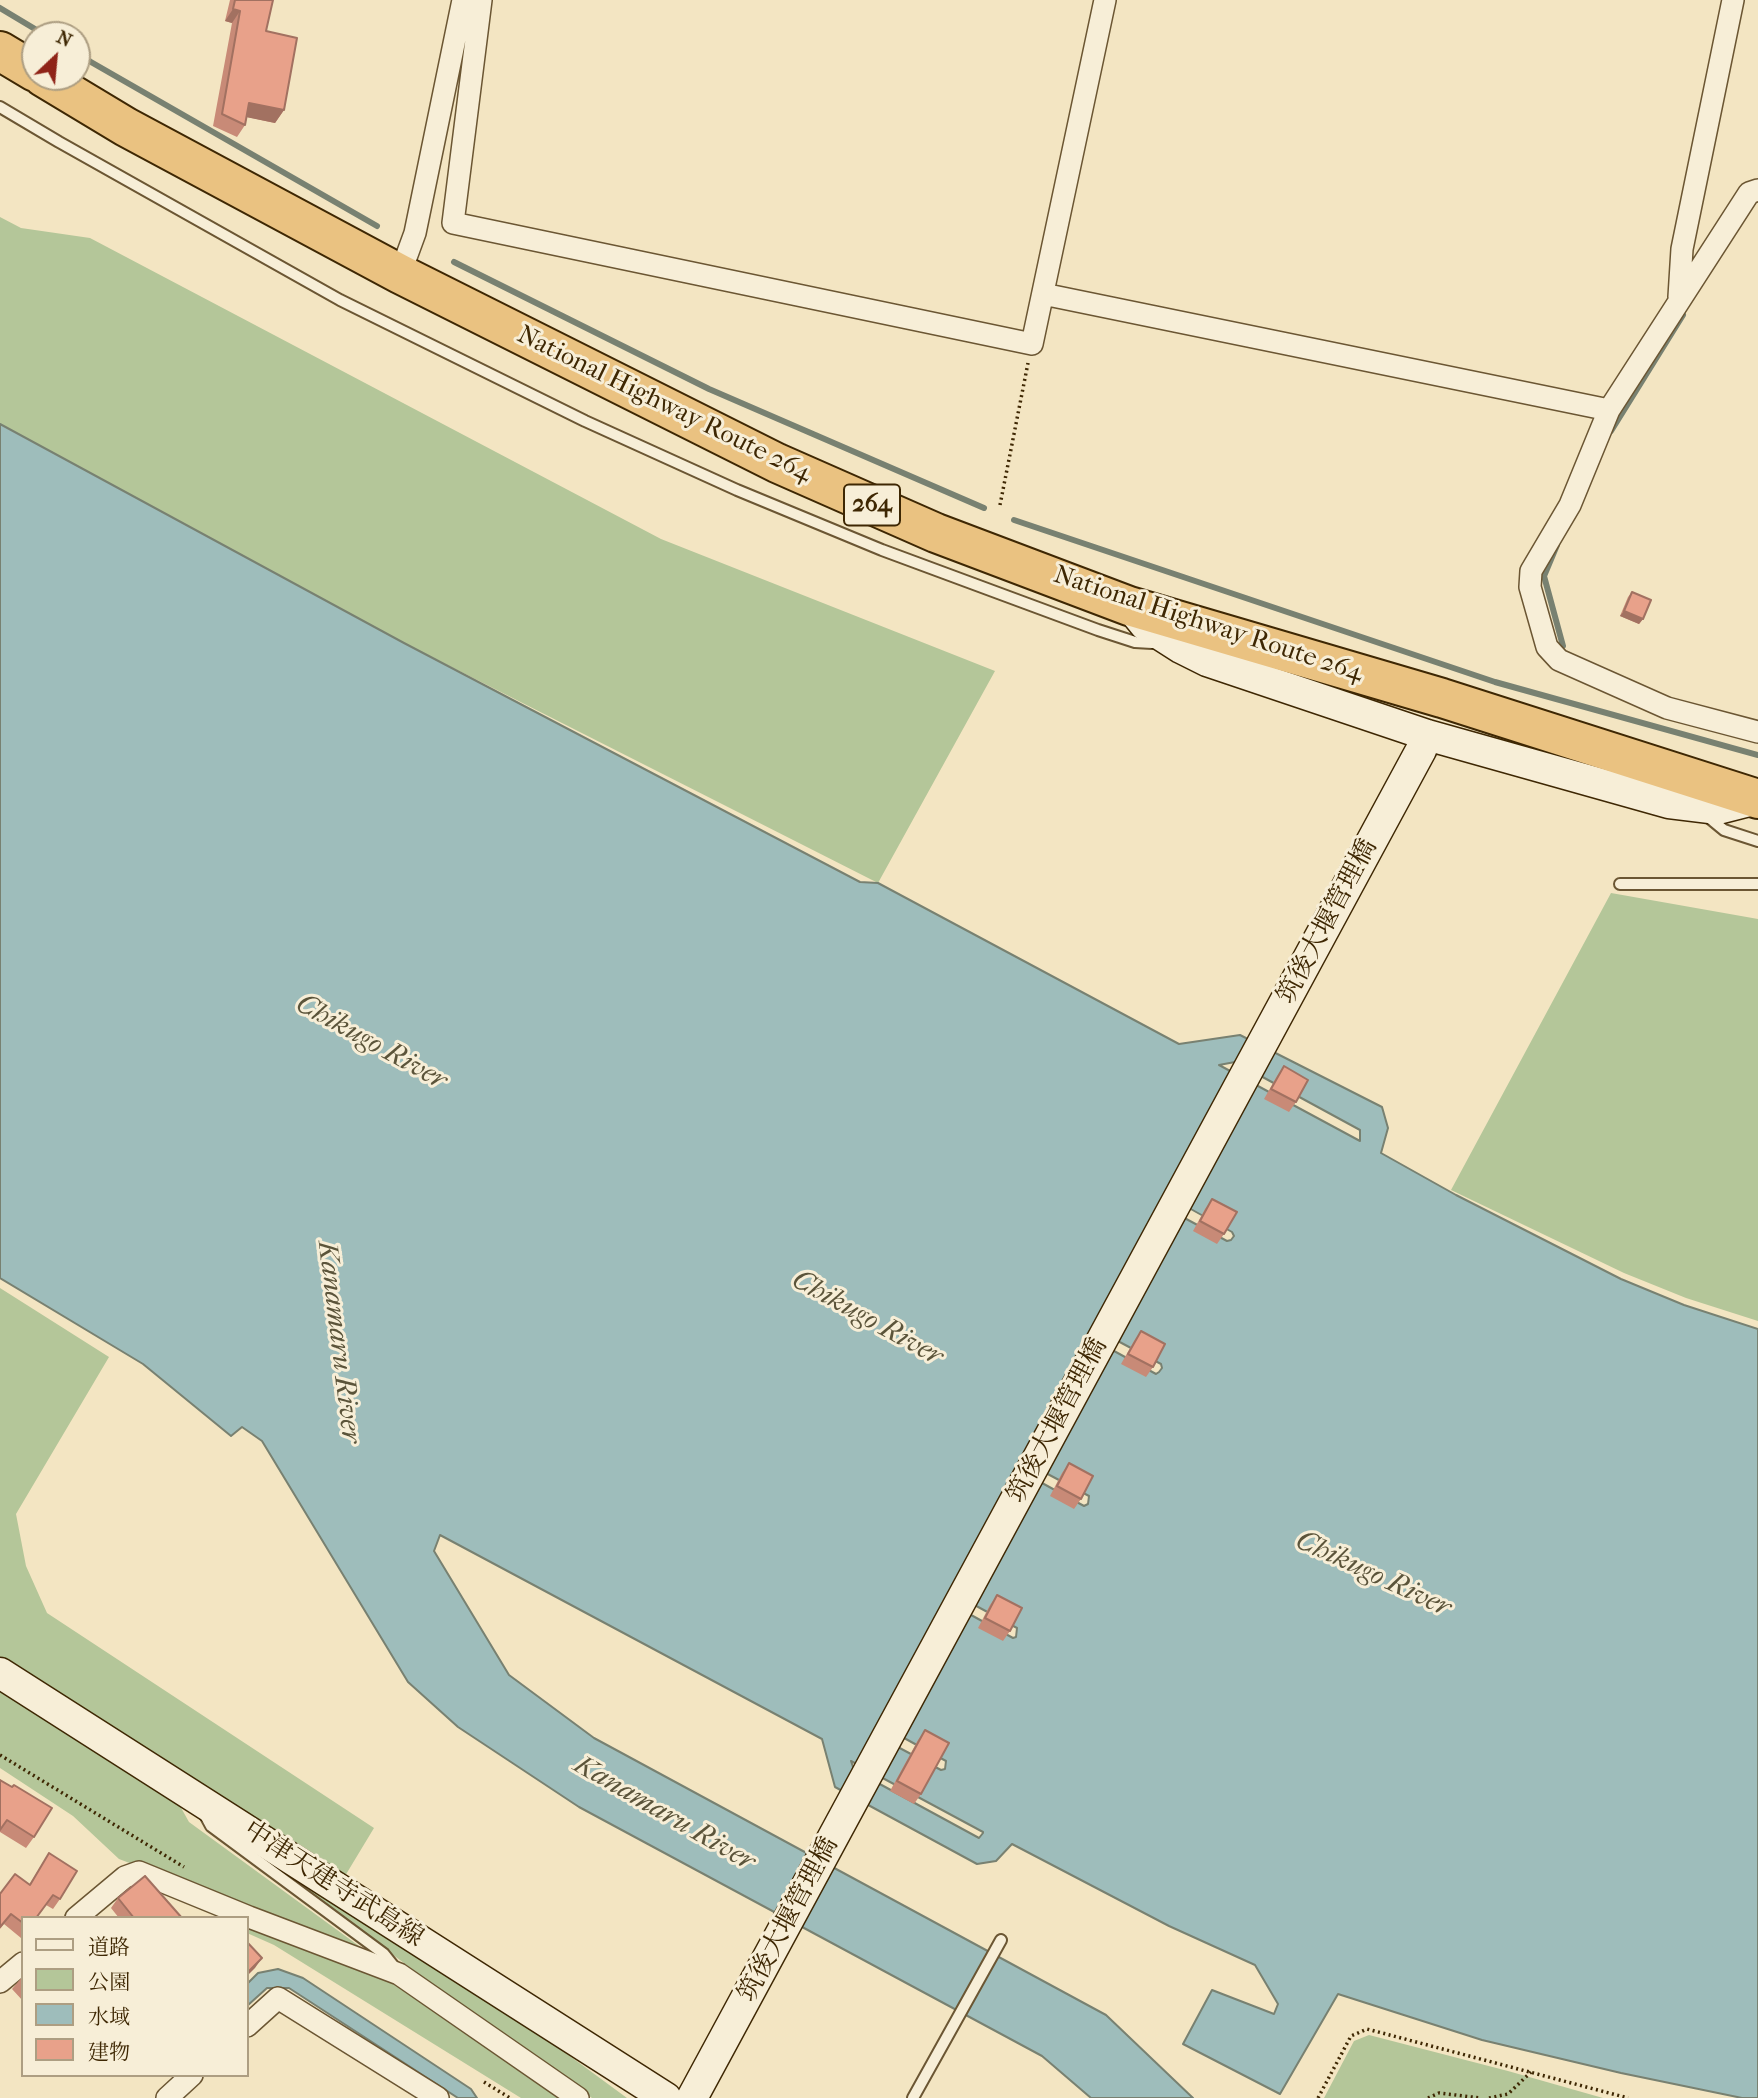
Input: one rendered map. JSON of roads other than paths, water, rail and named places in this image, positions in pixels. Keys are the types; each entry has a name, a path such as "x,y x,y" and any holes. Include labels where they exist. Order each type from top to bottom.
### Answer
{"highway":[{"path":"0,51 21,64"},
{"name":"National Highway Route 264","path":"66,91 126,127 400,274 777,463 936,533 1129,606 1442,698 1758,799"}],"street":[{"path":"400,274 415,233 463,0"},
{"path":"481,0 453,223 1032,344 1105,0"},
{"path":"1679,299 1682,249 1733,0"},
{"path":"1758,190 1749,193 1609,410 1570,505 1531,571 1530,587 1547,647 1559,660 1667,708 1758,732"},
{"path":"1043,294 1609,410"},
{"path":"1129,606 1145,625 1207,661 1424,743 1668,803 1718,809 1758,799"},
{"name":"筑後大堰管理橋","path":"694,2095 1424,743"},
{"name":"中津天建寺武島線","path":"0,1673 666,2098"},
{"path":"78,1916 125,1877 139,1872 247,1916"},
{"path":"248,1917 399,1974 578,2098"},
{"path":"0,1982 21,1965"},
{"path":"248,2025 278,1998 438,2098"},
{"path":"167,2098 190,2077"}],"lane":[{"path":"0,107 340,300 585,421 797,515 1028,606 1135,642 1152,643 1165,638"},
{"path":"1694,805 1724,830 1758,841"},
{"path":"1620,884 1758,884"},
{"path":"196,1797 211,1826 384,1954 399,1974"},
{"path":"913,2098 1001,1940"}],"water":[{"path":"0,424 404,643 860,882 878,883 1179,1044 1240,1035 1382,1107 1388,1128 1381,1153 1456,1195 1621,1279 1684,1305 1758,1329 1758,2098 1742,2098 1621,2073 1482,2040 1338,1994 1280,2094 1183,2044 1212,1990 1274,2014 1278,2004 1255,1965 1169,1926 1012,1844 996,1861 977,1864 835,1787 822,1739 440,1535 434,1551 509,1675 594,1738 1106,2015 1193,2098 1091,2098 1042,2056 579,1807 458,1727 408,1682 262,1441 242,1427 231,1436 143,1364 0,1278","holes":["1235,1062 1360,1130 1360,1141 1219,1065","1171,1198 1232,1232 1234,1236 1227,1241 1166,1208","1099,1331 1161,1364 1162,1368 1156,1374 1094,1340","1027,1463 1089,1496 1088,1504 1084,1506 1022,1472","956,1595 1017,1628 1016,1637 1013,1638 951,1604","884,1727 946,1761 945,1769 941,1770 879,1737","851,1761 983,1832 979,1838 854,1770"]},
{"path":"278,1969 303,1978 471,2089 477,2098 458,2098 289,1988 267,1988 248,2005 248,1983 258,1973"}],"waterway":[{"path":"0,8 22,21"},
{"path":"91,62 377,226"},
{"path":"454,262 709,389 984,508"},
{"path":"1611,431 1683,315"},
{"path":"1014,520 1495,682 1758,755"},
{"path":"1557,545 1544,576 1563,646"}],"water label":[{"name":"Chikugo River","path":"371,1043"},
{"name":"Chikugo River","path":"867,1319"},
{"name":"Kanamaru River","path":"338,1342"},
{"name":"Chikugo River","path":"1373,1575"},
{"name":"Kanamaru River","path":"664,1814"}]}
